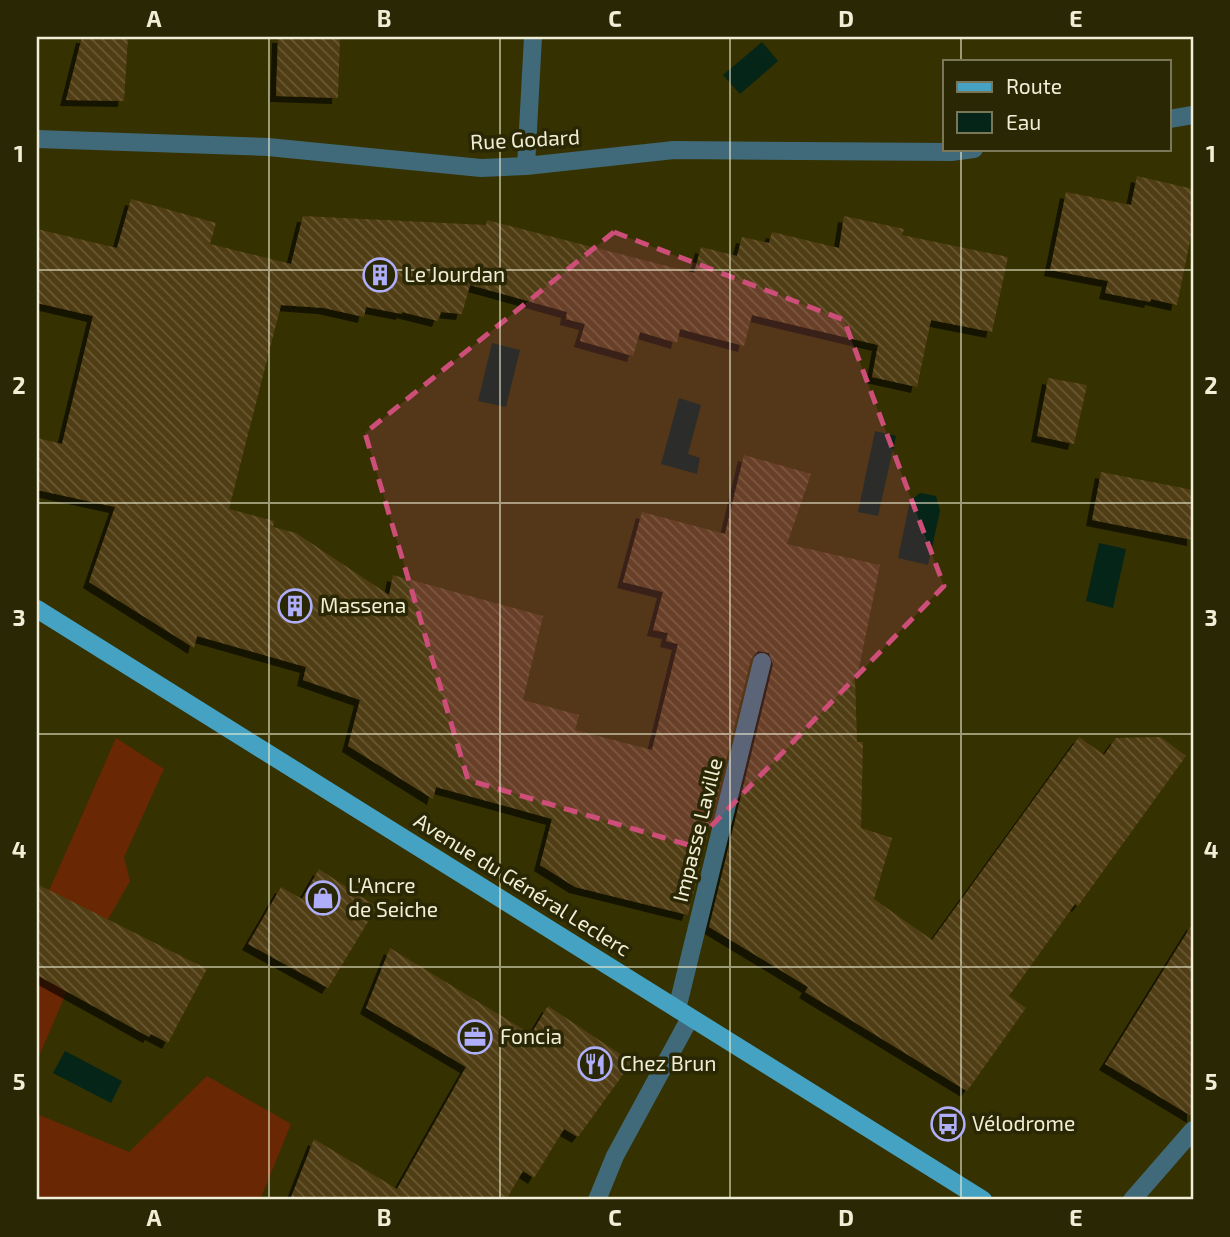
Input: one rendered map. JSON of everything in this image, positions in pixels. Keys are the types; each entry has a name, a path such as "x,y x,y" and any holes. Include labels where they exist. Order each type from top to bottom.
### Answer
{"main road":[{"name":"Avenue du Général Leclerc","path":"37,609 983,1200"}],"street":[{"path":"526,166 533,37"},
{"path":"1170,119 1193,116"},
{"name":"Rue Godard","path":"37,139 268,147 481,168 526,166 674,150 966,150"},
{"name":"Impasse Laville","path":"597,1200 615,1156 684,1014 762,662"},
{"path":"1132,1200 1193,1130"}],"highlighted area":[{"path":"614,232 844,320 944,586 692,846 468,780 365,433"}],"shaded area":[{"path":"116,738 164,769 124,857 130,881 67,991 37,1061 37,918"},
{"path":"207,1076 291,1124 260,1200 37,1200 37,1114 129,1152"}],"water":[{"path":"762,42 778,61 740,94 723,75"},
{"path":"492,343 520,350 506,407 478,401"},
{"path":"679,398 701,405 688,454 700,458 697,474 661,464"},
{"path":"875,431 896,436 878,516 858,512"},
{"path":"920,493 936,496 940,511 928,565 898,558 910,501"},
{"path":"1099,543 1126,549 1113,608 1086,601"},
{"path":"65,1051 122,1081 111,1103 53,1073"}],"building":[{"path":"82,37 128,37 124,101 66,100"},
{"path":"278,37 340,37 338,98 276,96"},
{"path":"1137,176 1193,189 1193,226 1177,305 1105,293 1108,281 1050,270 1066,192 1131,205"},
{"path":"131,199 216,223 210,244 291,264 303,216 486,225 487,220 694,273 701,247 737,256 742,237 769,243 772,232 839,248 844,216 904,229 902,235 1008,257 992,332 931,320 917,387 872,377 878,345 752,315 744,346 680,329 677,343 640,332 633,356 580,341 585,324 566,319 567,312 470,285 462,314 441,312 438,321 366,307 364,317 324,308 281,305 229,509 274,521 273,527 296,533 389,595 393,575 543,616 523,700 579,715 575,730 652,750 678,644 666,641 668,633 653,630 663,592 623,582 642,512 725,534 744,455 811,474 787,544 880,565 855,678 857,742 863,742 861,828 892,838 874,899 932,940 1079,737 1104,755 1116,738 1161,737 1186,756 1078,906 1075,904 1009,996 1026,1008 967,1091 805,992 808,987 709,927 773,665 769,653 758,651 751,659 688,915 575,887 540,865 552,819 436,787 433,799 348,746 360,700 303,680 306,667 197,636 194,648 89,582 115,507 37,490 37,438 62,444 93,316 37,303 37,229 117,248"},
{"path":"1048,378 1087,385 1074,444 1037,436"},
{"path":"1101,472 1193,490 1193,540 1092,520"},
{"path":"319,869 377,907 328,988 248,944 281,887 302,899"},
{"path":"37,884 207,969 168,1043 151,1034 149,1037 37,975"},
{"path":"1193,923 1193,1117 1105,1064"},
{"path":"390,948 531,1034 548,1006 632,1062 578,1137 564,1129 534,1178 523,1171 506,1200 290,1200 314,1139 397,1189 466,1067 366,1008"}],"place":[{"name":"Le Jourdan","path":"380,275"},
{"name":"Massena","path":"295,606"},
{"name":"L'Ancre de Seiche","path":"323,898"},
{"name":"Foncia","path":"475,1037"},
{"name":"Chez Brun","path":"595,1064"},
{"name":"Vélodrome","path":"948,1124"}]}
